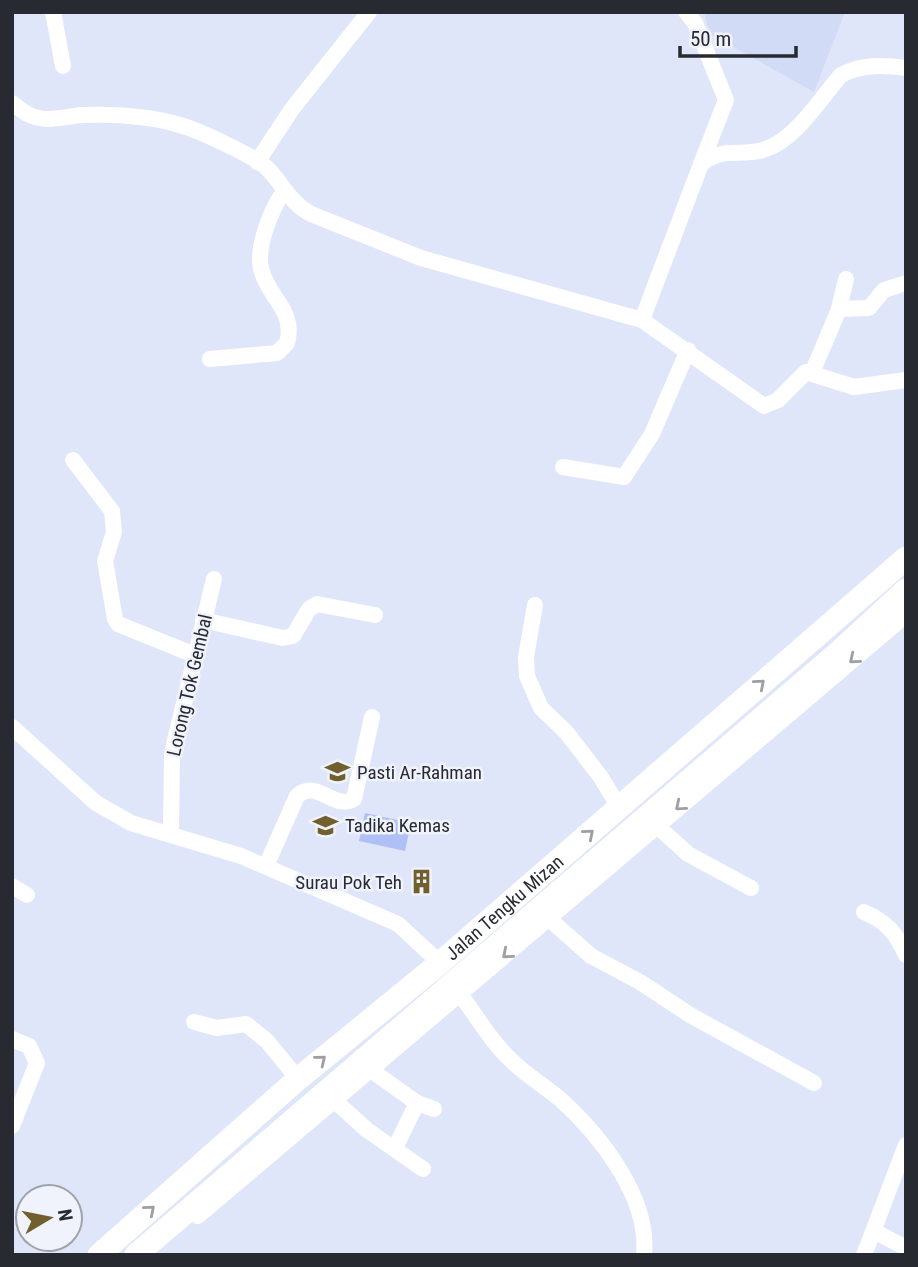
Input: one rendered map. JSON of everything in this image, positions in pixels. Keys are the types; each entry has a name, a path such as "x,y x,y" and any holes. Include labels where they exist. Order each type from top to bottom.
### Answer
{"highway":[{"name":"Jalan Tengku Mizan","path":"99,1255 298,1079 440,963 906,558"},
{"name":"Jalan Tengku Mizan","path":"136,1255 840,651 906,590"}],"street":[{"path":"53,12 63,66"},
{"path":"257,162 292,109 369,12"},
{"path":"642,320 726,100 695,23 686,12"},
{"path":"701,164 722,152 749,152 777,144 841,75 853,69 887,65 906,68"},
{"path":"12,103 34,117 47,119 85,115 131,116 181,125 266,168 284,192 299,207 311,214 421,258 642,320 764,406 778,400 800,375 812,373 854,387 906,380"},
{"path":"210,359 277,353 287,343 289,318 265,278 260,259 270,214 284,192"},
{"path":"812,373 839,309 846,278"},
{"path":"839,309 869,308 884,290 906,284"},
{"path":"563,467 624,477 656,426 688,350"},
{"path":"73,460 112,511 114,532 106,561 118,624 197,656"},
{"name":"Lorong Tok Gembal","path":"171,834 172,753 214,579"},
{"path":"203,620 283,638 293,636 309,609 317,604 375,615"},
{"path":"535,605 526,657 527,676 541,708 566,732 600,776 619,807"},
{"path":"153,1255 906,615"},
{"path":"266,866 297,796 304,790 312,789 342,802 354,799 372,718"},
{"path":"12,727 96,803 131,823 266,866 398,924 440,963"},
{"path":"657,826 688,854 751,888"},
{"path":"12,886 27,895"},
{"path":"864,912 882,920 894,930 906,956"},
{"path":"548,918 591,956 640,982 690,1015 814,1083"},
{"path":"460,994 503,1053 559,1098 618,1167 636,1201 642,1222 644,1255"},
{"path":"194,1022 217,1028 246,1024 267,1041 298,1079"},
{"path":"12,1039 29,1046 37,1063 12,1126"},
{"path":"371,1070 417,1102 434,1109"},
{"path":"335,1101 367,1130 423,1169"},
{"path":"394,1148 417,1102"},
{"path":"864,1255 906,1145"},
{"path":"874,1231 906,1248"}],"shaded area":[{"path":"704,12 845,12 814,92 710,34"},
{"path":"365,813 411,823 405,851 359,841"}],"place":[{"name":"Pasti Ar-Rahman","path":"337,772"},
{"name":"Tadika Kemas","path":"325,825"},
{"name":"Surau Pok Teh","path":"422,882"}]}
